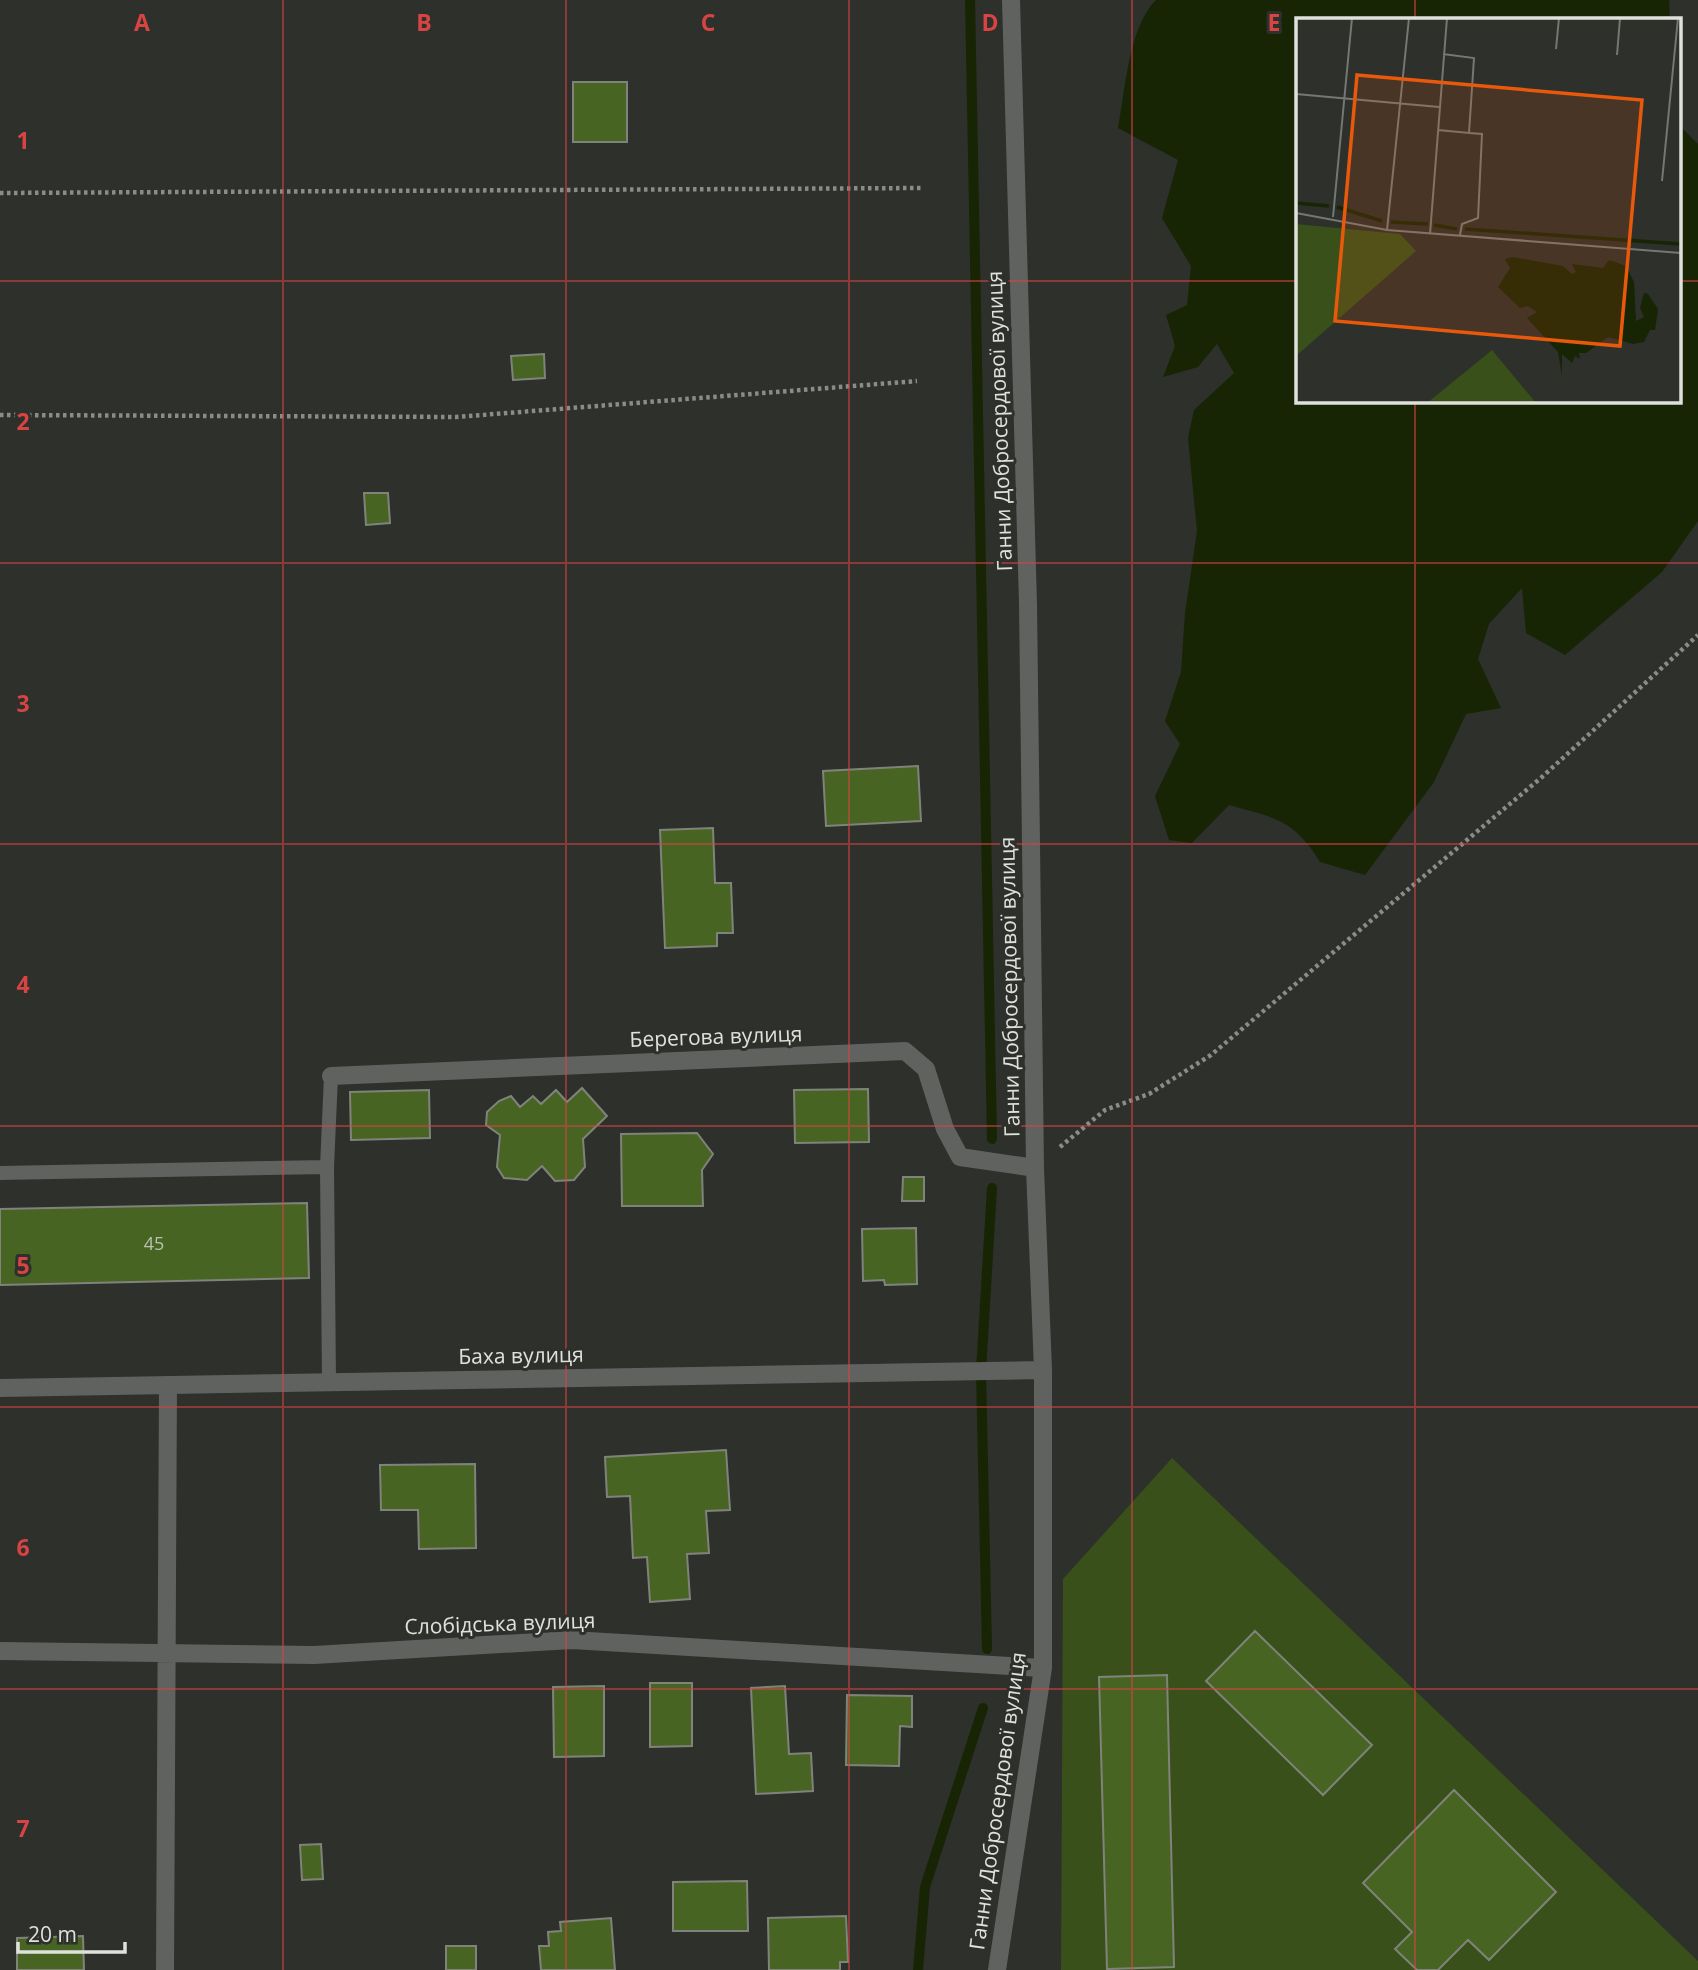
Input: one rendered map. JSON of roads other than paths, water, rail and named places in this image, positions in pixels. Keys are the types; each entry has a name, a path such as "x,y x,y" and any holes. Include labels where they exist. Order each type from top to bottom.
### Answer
{"street":[{"name":"Ганни Добросердової вулиця","path":"997,1970 1043,1668 1043,1370 1035,1168 1028,604 1011,0"},
{"name":"Берегова вулиця","path":"331,1076 905,1051 926,1069 945,1129 960,1157 1035,1168"},
{"name":"Баха вулиця","path":"0,1388 1043,1370"},
{"path":"165,1970 168,1385"},
{"name":"Слобідська вулиця","path":"0,1651 314,1656 572,1640 1043,1668"}],"lane":[{"path":"330,1382 327,1167 331,1076"},
{"path":"0,1173 327,1167"}],"waterway":[{"path":"970,0 992,1139"},
{"path":"987,1649 981,1371 992,1188"},
{"path":"918,1970 925,1887 983,1708"}]}
